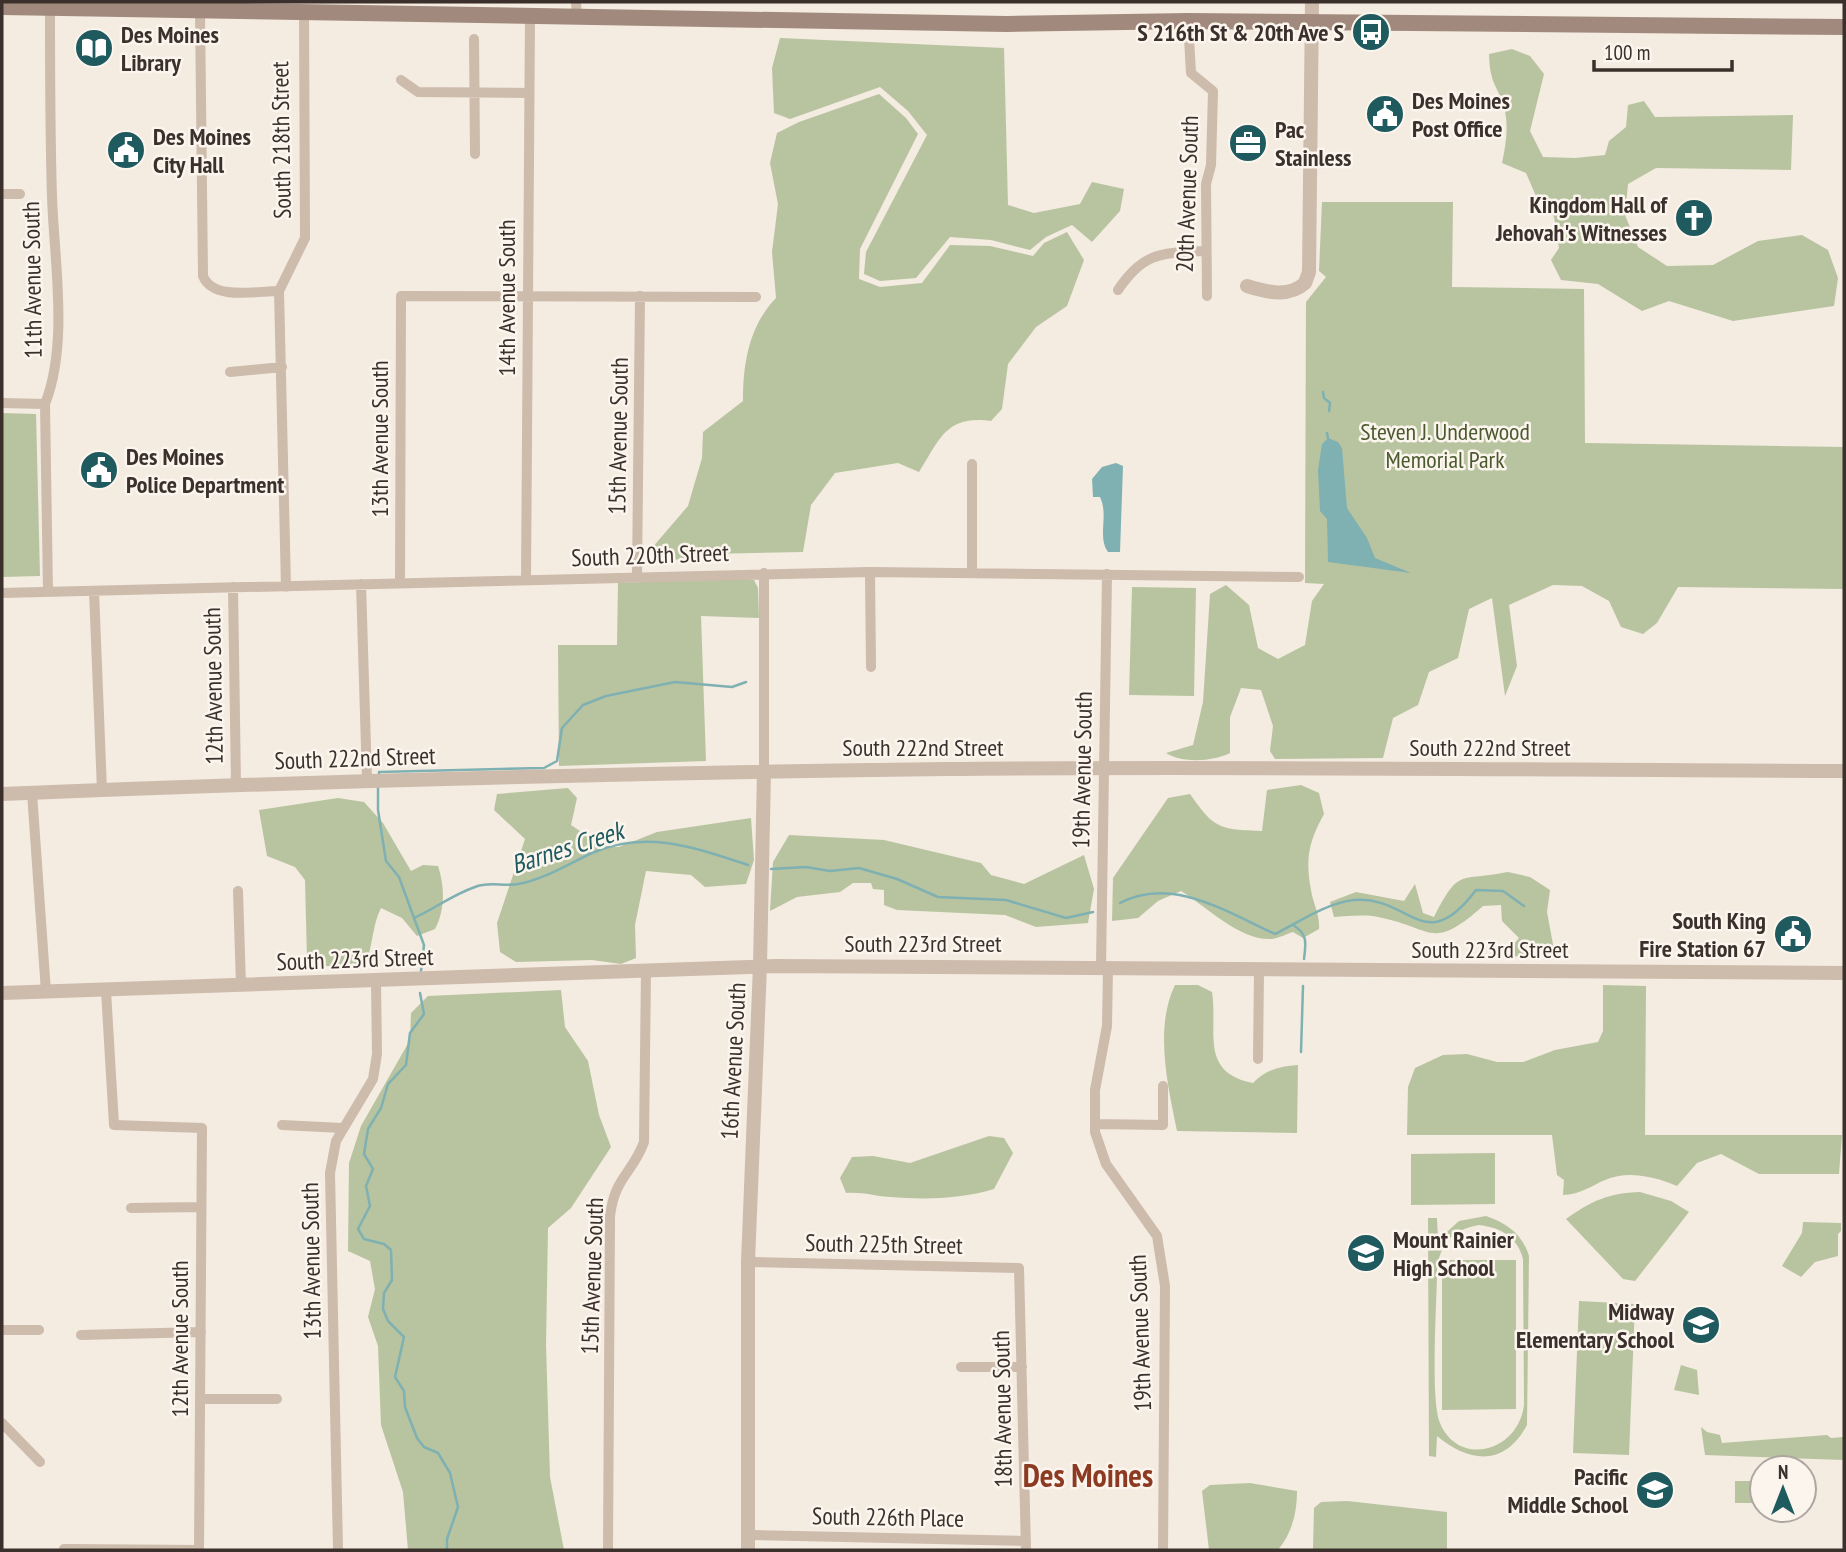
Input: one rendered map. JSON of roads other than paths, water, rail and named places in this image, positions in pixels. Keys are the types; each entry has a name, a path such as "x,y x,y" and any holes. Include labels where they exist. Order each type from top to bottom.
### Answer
{"main road":[{"path":"2,7 200,10 452,8 530,16 577,10 1007,24 1188,21 1844,27"}],"street":[{"path":"1247,286 1281,293 1299,289 1305,284 1309,272 1311,2"},
{"name":"11th Avenue South","path":"48,592 44,404 55,378 57,336 50,8"},
{"name":"South 218th Street","path":"279,291 305,238 314,9"},
{"path":"200,10 206,284 219,292 279,291 286,586"},
{"name":"14th Avenue South","path":"526,580 530,16"},
{"name":"20th Avenue South","path":"1188,21 1191,73 1213,91 1211,165 1206,184 1207,296"},
{"path":"474,39 475,153"},
{"path":"401,80 418,92 529,93"},
{"path":"2,194 20,194"},
{"path":"1118,290 1133,267 1166,253 1206,251"},
{"path":"527,295 756,297"},
{"name":"13th Avenue South","path":"400,583 401,296 527,295"},
{"name":"15th Avenue South","path":"637,576 640,296"},
{"path":"230,372 282,367"},
{"path":"2,403 44,404"},
{"path":"972,464 972,572"},
{"path":"870,572 871,667"},
{"name":"South 220th Street","path":"2,593 764,573 972,572 1299,577"},
{"name":"16th Avenue South","path":"748,1550 748,1262 760,966 764,573"},
{"name":"19th Avenue South","path":"1107,574 1102,769 1107,1026 1096,1090 1095,1124 1106,1164 1144,1216 1161,1249 1165,1286 1163,1550"},
{"path":"361,584 367,780"},
{"name":"12th Avenue South","path":"233,587 236,785"},
{"path":"94,591 102,790"},
{"name":"South 222nd Street","path":"2,794 367,780 764,771 1844,771"},
{"path":"32,793 46,992"},
{"path":"238,891 241,986"},
{"name":"South 223rd Street","path":"2,993 376,982 760,966 1844,973"},
{"name":"15th Avenue South","path":"608,1550 610,1216 616,1187 640,1153 644,1142 646,970"},
{"path":"1258,1059 1259,970"},
{"name":"13th Avenue South","path":"338,1550 330,1173 334,1148 342,1128 368,1089 376,1068 376,982"},
{"name":"12th Avenue South","path":"106,991 114,1125 202,1128 199,1550"},
{"path":"1095,1124 1163,1125 1163,1086"},
{"path":"282,1125 342,1128"},
{"path":"131,1208 200,1207"},
{"name":"South 225th Street","path":"748,1262 1019,1268"},
{"name":"18th Avenue South","path":"1019,1268 1026,1546"},
{"path":"2,1330 39,1330"},
{"path":"81,1335 201,1332"},
{"path":"961,1367 1022,1367"},
{"path":"200,1399 277,1399"},
{"path":"2,1423 40,1462"},
{"name":"South 226th Place","path":"748,1535 1026,1546"},
{"path":"64,1549 199,1550"}],"water":[{"path":"1328,438 1338,442 1342,448 1347,508 1367,538 1375,558 1411,573 1328,562 1327,519 1320,511 1318,470 1322,444"},
{"path":"1116,463 1123,466 1120,552 1108,552 1103,540 1104,511 1100,497 1093,497 1092,479 1102,467"}],"waterway":[{"path":"1323,392 1324,398 1330,403 1329,411"},
{"path":"1327,433 1328,438"},
{"path":"379,776 379,772 544,768 557,761 562,728 583,705 606,696 675,682 732,687 746,682"},
{"path":"378,786 378,810 386,861 399,877 414,918"},
{"name":"Barnes Creek","path":"421,971 424,945 414,918 480,885 513,885 527,882 592,853 632,842 690,847 748,865"},
{"name":"Barnes Creek","path":"771,869 806,867 830,871 859,868 897,879 938,897 1006,900 1066,918 1093,912"},
{"name":"Barnes Creek","path":"1120,903 1140,895 1180,895 1219,908 1275,934 1323,909 1354,900 1373,901 1429,922 1443,920 1458,910 1476,890 1503,891 1524,906"},
{"path":"1293,925 1305,939 1304,959"},
{"path":"1301,1052 1303,986"},
{"name":"Barnes Creek","path":"420,993 424,1014 410,1033 406,1065 388,1084 381,1108 368,1129 364,1154 373,1169 366,1186 370,1206 358,1229 364,1239 384,1244 391,1250 392,1280 384,1293 383,1309 388,1321 404,1337 395,1377 404,1391 405,1407 417,1438 424,1447 438,1453 450,1473 458,1507 447,1539 447,1550"}],"place":[{"name":"S 216th St & 20th Ave S","path":"1371,32"},
{"name":"Des Moines Library","path":"94,48"},
{"name":"Des Moines Post Office","path":"1385,114"},
{"name":"Pac Stainless","path":"1248,143"},
{"name":"Des Moines City Hall","path":"126,150"},
{"name":"Kingdom Hall of Jehovah's Witnesses","path":"1694,218"},
{"name":"Des Moines Police Department","path":"99,470"},
{"name":"South King Fire Station 67","path":"1793,934"},
{"name":"Mount Rainier High School","path":"1366,1253"},
{"name":"Midway Elementary School","path":"1701,1325"},
{"name":"Pacific Middle School","path":"1655,1490"}],"district":[{"name":"Des Moines","path":"1088,1475"}],"park label":[{"name":"Steven J. Underwood Memorial Park","path":"1445,445"}]}
